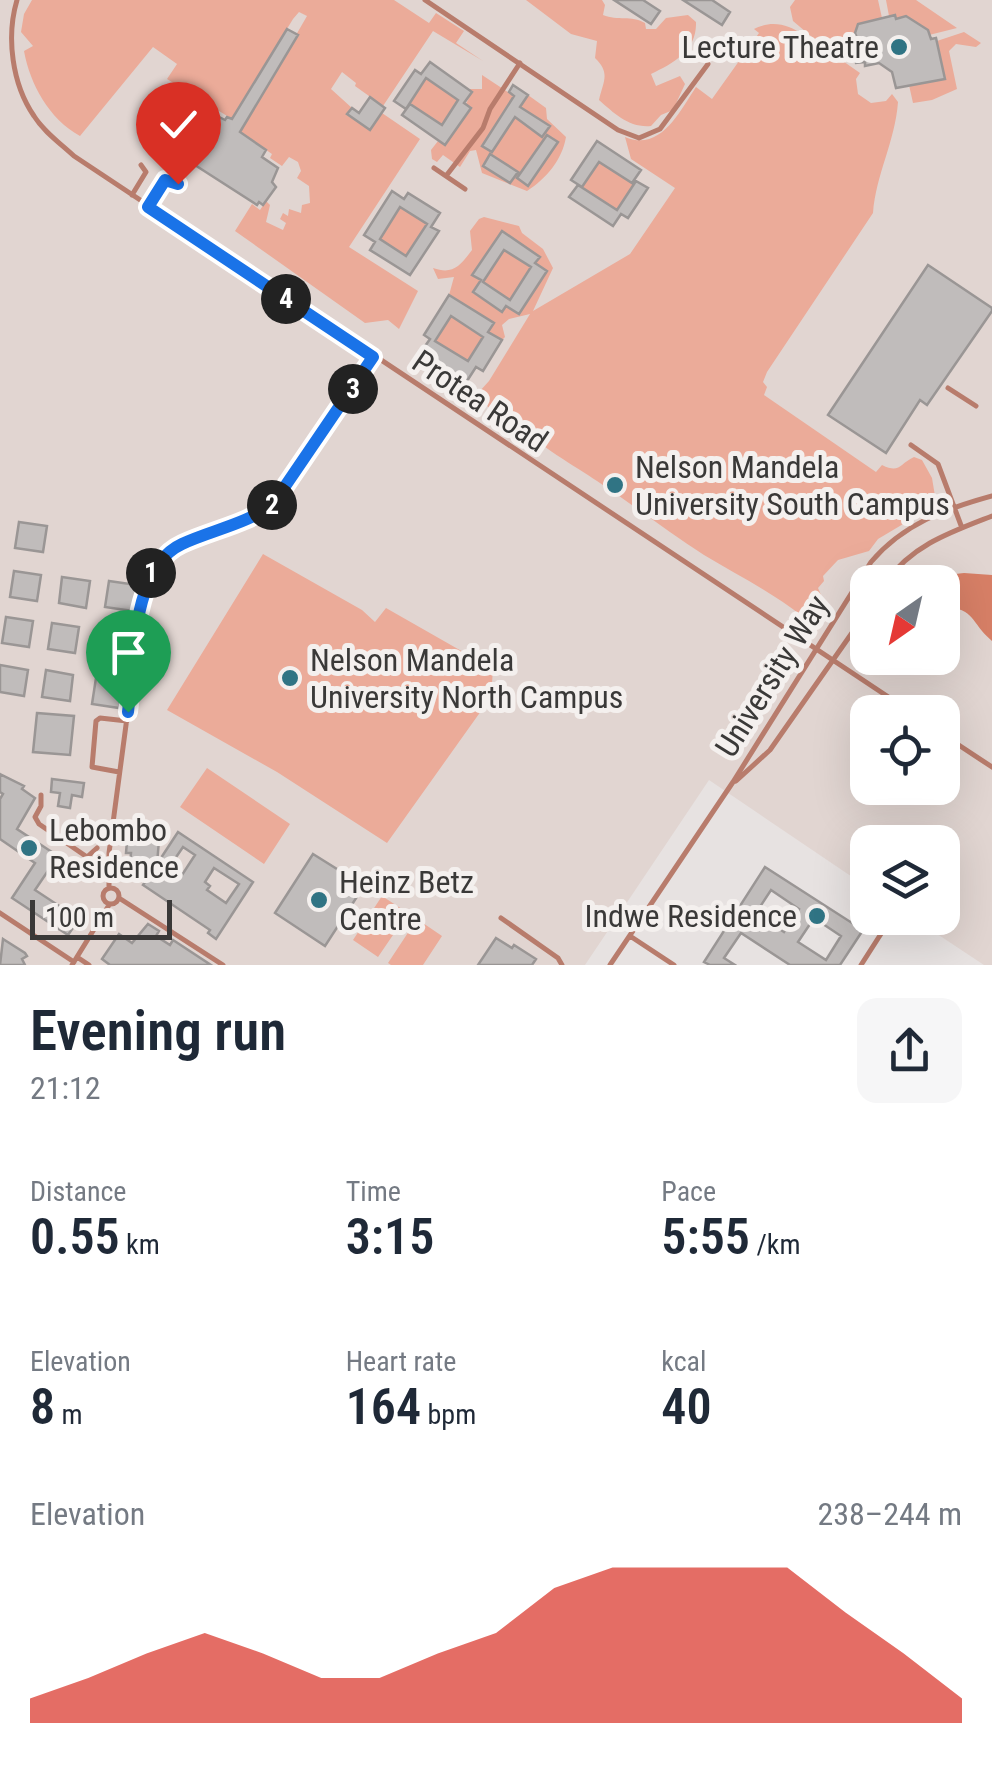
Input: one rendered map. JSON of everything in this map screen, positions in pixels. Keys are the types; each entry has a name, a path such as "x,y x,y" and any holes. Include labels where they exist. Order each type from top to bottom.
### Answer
{"lane":[{"name":"Protea Road","path":"18,0 12,35 13,61 32,114 74,156 885,695"},
{"path":"425,0 618,130 639,138 660,129 708,64"},
{"path":"446,176 483,128 490,109 520,63"},
{"path":"132,195 146,172 141,165"},
{"path":"434,168 465,189"},
{"path":"148,207 165,180 178,184"},
{"path":"109,904 103,896 109,888 109,853 142,598 157,564 178,546 255,516 273,504 373,357"},
{"path":"948,388 976,406"},
{"path":"912,444 938,464 962,528"},
{"name":"University Way","path":"610,965 733,782 855,585 888,542 906,528 954,506 992,496"},
{"path":"899,565 917,549 992,516"},
{"name":"University Way","path":"733,782 770,750 850,638"},
{"path":"119,772 92,768 96,721 100,718 127,722"},
{"path":"960,746 992,766"},
{"path":"41,794 37,823 87,857 97,848"},
{"path":"109,888 117,890 119,898 117,903 109,904"},
{"path":"119,898 223,965"},
{"path":"74,961 109,904"},
{"path":"0,913 74,961 89,965"},
{"path":"501,918 558,958 562,965"},
{"path":"860,965 880,935"},
{"path":"630,936 674,965"}],"shaded area":[{"name":"Nelson Mandela University South Campus","path":"0,0 992,0 992,965 984,965 939,935 960,935 960,825 850,825 850,875 709,780 585,965 0,965"},
{"path":"32,0 394,0 429,23 436,13 464,31 456,43 483,61 433,31 383,106 342,72 331,89 352,108 348,115 369,130 382,113 420,139 349,247 418,291 399,329 388,320 365,323 235,231 252,204 260,210 266,201 270,205 266,222 283,230 283,213 288,216 289,209 301,213 302,205 310,203 309,186 297,178 301,171 298,162 289,157 282,166 270,158 272,154 240,132 307,16 299,12 293,19 232,119 167,79 177,64 153,47 80,136 50,110 31,76 24,51 33,46 21,32 24,14"},
{"path":"526,0 602,0 603,15 640,21 646,29 656,29 666,18 688,15 696,22 688,48 651,74 656,86 680,76 685,84 673,110 661,115 651,126 636,125 617,115 599,100 604,73 595,58 597,41 571,34"},
{"path":"795,0 878,0 882,18 858,24 855,32 862,52 840,59 860,73 856,79 858,94 871,103 886,101 892,94 898,102 873,213 767,372 764,395 876,472 882,465 896,468 914,457 922,460 932,478 935,496 920,514 878,539 869,551 838,560 818,588 824,602 820,610 802,616 690,546 546,448 523,427 491,410 479,392 530,314 509,319 502,325 502,340 488,332 493,323 449,295 454,277 438,279 433,268 451,270 464,261 472,250 470,231 479,219 519,226 543,249 553,268 533,311 630,254 675,188 631,159 625,137 637,140 658,135 696,87 712,99 759,33 754,29 786,26 832,54 793,21 790,7","holes":["502,231 539,256 535,263 547,271 518,314 506,306 501,311 473,293 481,280 473,274"]},
{"path":"886,0 916,0 957,28 929,35 928,30 906,16 889,16"},
{"path":"964,32 981,43 976,47 956,44 949,51 957,89 913,103 909,85 944,79 937,41"},
{"path":"482,75 523,102 528,95 546,108 547,119 566,137 553,168 527,191 482,173 476,150 470,151 460,167 443,155 437,162 432,159 431,150 438,141 445,145 472,92 469,89 482,89"},
{"path":"426,78 458,100 442,125 409,104"},
{"path":"599,162 634,185 617,210 582,188"},
{"path":"400,207 427,224 406,256 380,239"},
{"path":"504,250 531,267 511,300 483,282"},
{"path":"451,316 483,337 468,361 435,341"},
{"path":"263,554 362,610 375,622 386,608 493,669 491,697 387,843 277,772 167,710"},
{"path":"960,573 992,575 992,641 960,610"},
{"path":"207,768 290,824 264,864 180,807"},
{"path":"382,896 408,913 378,957 353,940"},
{"path":"417,919 442,936 423,965 391,965 388,963"}],"building":[{"path":"614,0 643,0 660,11 651,24"},
{"path":"683,0 712,0 730,12 722,25"},
{"name":"Lecture Theatre","path":"895,15 896,19 906,16 928,30 931,39 936,38 945,79 896,88 892,72 879,63 856,63 854,54 862,52 855,33 858,24"},
{"path":"287,29 298,35 240,132 266,150 262,157 278,168 272,182 276,187 263,205 257,205 159,142 176,116 170,112 180,97 225,120 232,119"},
{"path":"430,62 472,92 464,103 471,108 445,145 402,115 410,104 442,125 458,100 426,78 406,109 394,101 415,70 421,74"},
{"path":"513,85 528,95 520,107 550,126 542,137 515,117 492,152 482,146 514,96 509,92"},
{"path":"370,97 385,108 370,130 347,114 352,108 359,113"},
{"path":"547,135 558,142 528,186 517,178"},
{"path":"597,141 641,170 632,183 599,162 582,187 571,180"},
{"path":"490,154 518,172 510,183 483,166"},
{"path":"636,181 648,188 628,218 621,214 613,226 569,197 578,185 617,210"},
{"path":"392,191 404,199 408,193 440,213 431,227 439,231 410,275 370,250 375,242 364,235","holes":["400,207 427,224 406,256 380,239"]},
{"path":"502,231 540,257 535,263 547,271 519,314 506,306 502,312 473,292 481,280 472,275","holes":["504,250 531,267 510,300 483,282"]},
{"path":"928,265 992,311 927,405 920,400 886,453 828,415"},
{"path":"449,295 494,323 488,332 502,340 483,371 476,367 467,381 421,352 430,339 424,335","holes":["451,316 483,337 468,361 435,341"]},
{"path":"19,522 47,526 43,552 15,548"},
{"path":"14,571 41,575 37,601 10,597"},
{"path":"62,577 90,581 86,608 59,603"},
{"path":"109,581 137,585 133,611 105,607"},
{"path":"6,617 33,621 29,647 2,643"},
{"path":"52,623 79,627 75,653 48,649"},
{"path":"99,629 127,633 123,659 96,655"},
{"path":"0,665 28,670 24,696 0,692"},
{"path":"46,670 73,675 70,701 42,697"},
{"path":"96,678 123,682 119,708 92,704"},
{"path":"37,713 74,716 70,755 33,752"},
{"name":"Lebombo Residence","path":"0,774 24,786 22,789 35,798 17,829 58,856 35,890 79,919 68,935 12,898 35,863 0,839"},
{"path":"52,779 84,783 82,797 72,795 70,808 58,806 60,793 51,792"},
{"path":"178,832 253,882 216,939 208,933 210,930 143,885 149,876 129,874 131,853 126,853 127,841 159,840 157,864","holes":["183,847 195,855 182,875 170,866","214,868 239,884 226,903 207,890 210,886 205,882"]},
{"name":"Heinz Betz Centre","path":"313,854 364,886 325,946 275,913"},
{"name":"Indwe Residence","path":"765,867 850,922 850,935 860,935 840,965 790,965 741,933 724,958 735,965 704,962","holes":["771,890 799,909 784,932 756,913","814,918 841,936 826,960 798,942"]},
{"path":"148,924 159,931 156,936 170,945 173,940 211,965 110,965 102,959 119,934 132,943"},
{"path":"496,938 536,959 532,965 478,965"},
{"path":"3,939 25,953 25,965 0,965"}],"place":[{"name":"Lecture Theatre","path":"899,47"},
{"name":"Nelson Mandela University South Campus","path":"615,485"},
{"name":"Nelson Mandela University North Campus","path":"290,678"},
{"name":"Lebombo Residence","path":"29,848"},
{"name":"Heinz Betz Centre","path":"319,900"},
{"name":"Indwe Residence","path":"817,916"}],"route":[{"path":"128,712 142,598 157,564 178,546 255,516 273,504 373,357 148,207 165,180 178,184"}]}
